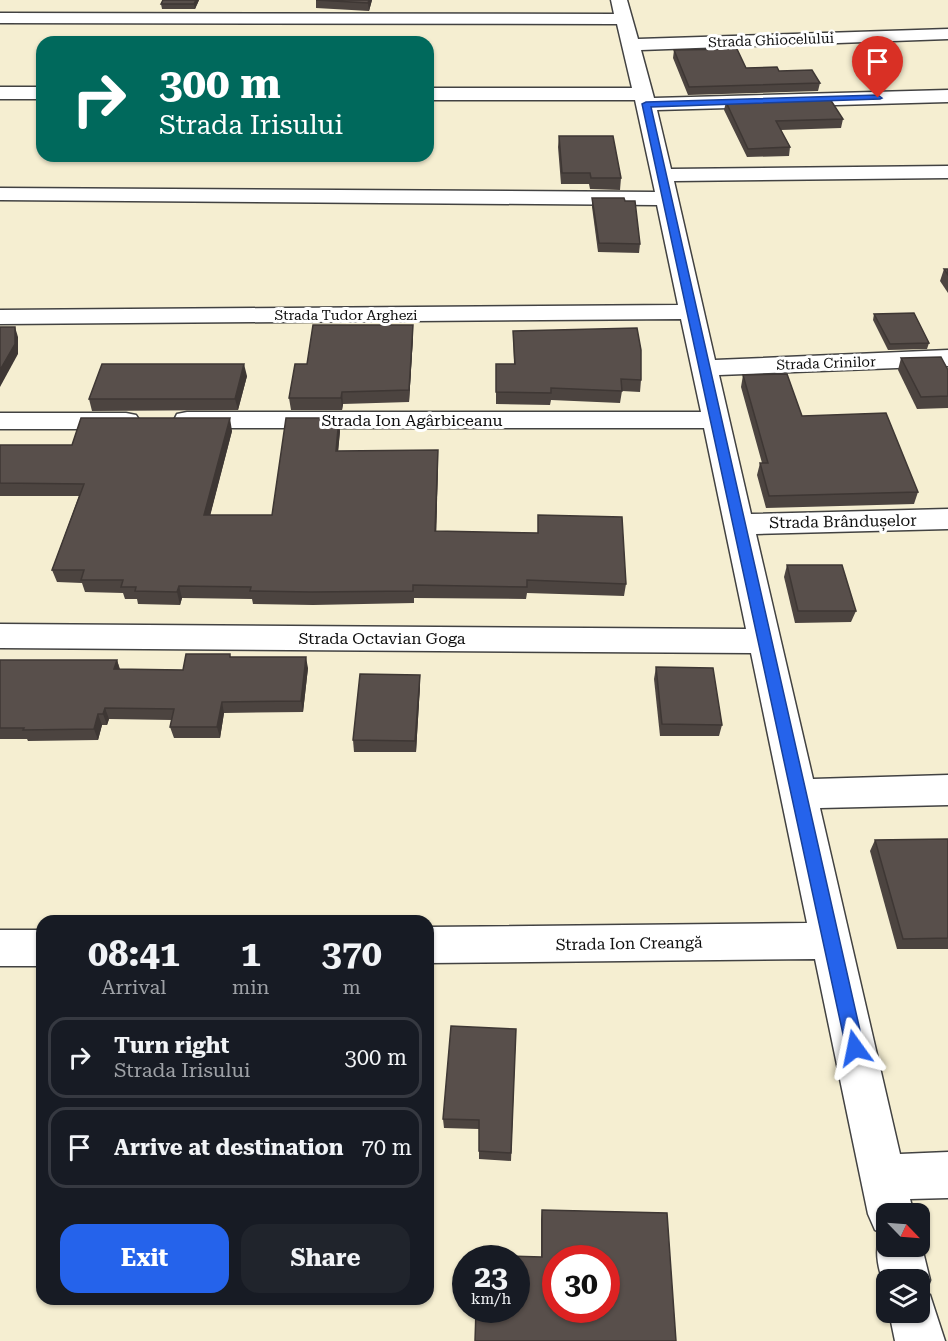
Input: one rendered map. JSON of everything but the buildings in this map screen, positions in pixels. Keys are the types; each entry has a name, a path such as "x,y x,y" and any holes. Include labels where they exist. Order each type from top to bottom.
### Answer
{"street":[{"name":"Strada Ghiocelului","path":"0,18 624,21 948,34"},
{"path":"624,21 665,187 887,1195 948,1174"},
{"path":"0,93 36,93"},
{"path":"434,94 645,99 948,96"},
{"path":"0,195 665,187 948,172"},
{"name":"Strada Tudor Arghezi","path":"0,317 693,312"},
{"name":"Strada Crinilor","path":"705,368 948,358"},
{"name":"Strada Ion Agârbiceanu","path":"0,421 716,420"},
{"name":"Strada Brândușelor","path":"739,524 948,519"},
{"name":"Strada Octavian Goga","path":"0,636 765,641"},
{"path":"799,794 948,790"},
{"name":"Strada Ion Creangă","path":"434,945 831,941"},
{"path":"0,948 36,948"},
{"path":"916,1323 920,1341"}],"shaded area":[{"path":"0,0 948,0 948,1341 0,1341"}],"route":[{"path":"855,1048 646,104 878,98"}]}
